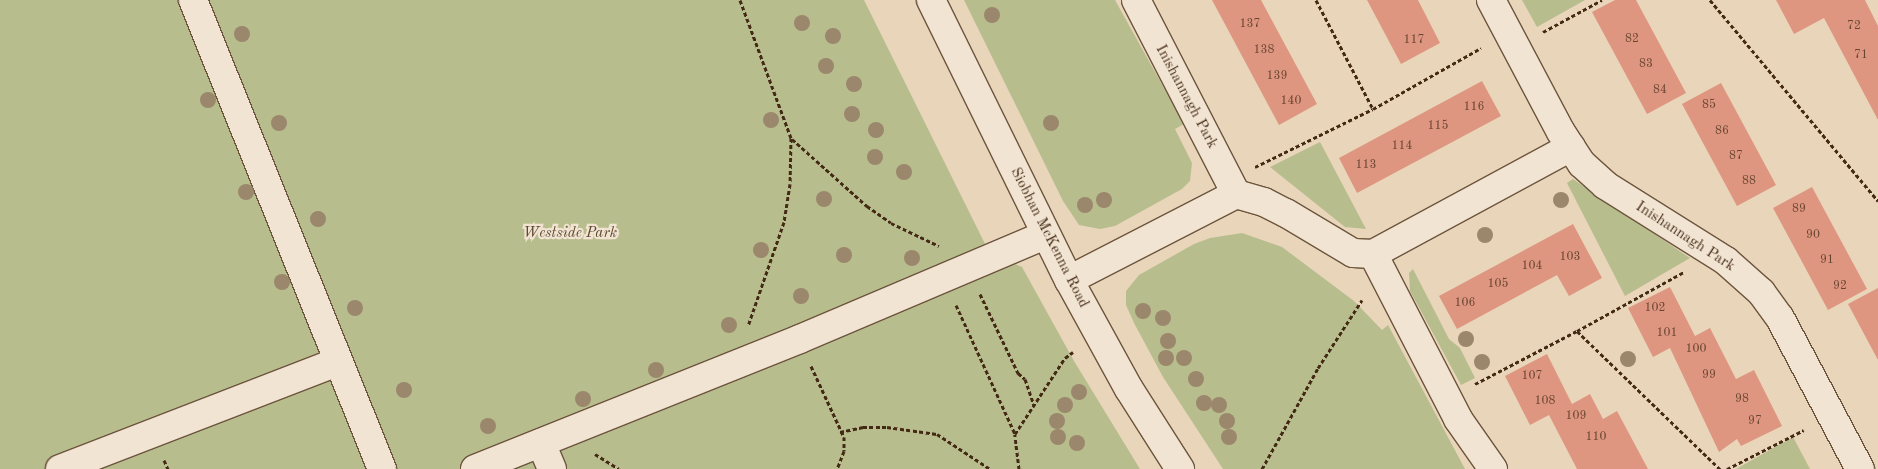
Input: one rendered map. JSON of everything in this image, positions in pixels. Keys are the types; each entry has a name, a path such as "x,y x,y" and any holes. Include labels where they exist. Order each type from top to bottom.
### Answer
{"street":[{"path":"194,0 382,469"},
{"name":"Siobhan McKenna Road","path":"931,0 1045,235 1129,389 1180,469"},
{"name":"Inishannagh Park","path":"1136,0 1197,125 1233,186"},
{"name":"Inishannagh Park","path":"1491,0 1582,164 1605,185 1706,247 1745,276 1775,312 1860,469"},
{"path":"1069,280 1233,186 1353,253 1373,254 1571,147"},
{"path":"475,469 944,280 1045,235"},
{"path":"1373,254 1468,437 1493,469"},
{"path":"60,469 338,362"},
{"path":"541,443 552,469"}],"path":[{"path":"730,365 744,337 784,222 790,184 791,138 740,0"},
{"path":"1316,0 1373,108"},
{"path":"1233,186 1373,108 1513,40 1602,0"},
{"path":"1710,0 1878,201"},
{"path":"791,138 867,206 913,235 958,251 1018,373 1025,379 1034,405"},
{"path":"1447,399 1577,331 1688,269 1706,247"},
{"path":"944,280 1015,434 1019,469"},
{"path":"1262,469 1318,368 1362,300"},
{"path":"1577,331 1720,469"},
{"path":"800,339 840,432 844,437 844,451 837,469"},
{"path":"1015,434 1065,358 1076,350"},
{"path":"1727,469 1796,431 1837,424"},
{"path":"840,432 887,427 937,434 990,469"}],"green space":[{"name":"Westside Park","path":"0,0 864,0 997,268 1010,262 1022,267 1074,361 1140,469 0,469"},
{"path":"964,0 1115,0 1184,124 1175,129 1192,163 1190,181 1182,189 1115,226 1100,229 1079,225 1063,201"},
{"path":"1522,0 1585,0 1537,27"},
{"path":"1320,142 1366,229 1345,227 1270,167"},
{"path":"1573,179 1690,258 1625,296 1567,183"},
{"path":"1242,233 1282,247 1354,301 1382,330 1388,325 1465,469 1223,469 1163,377 1126,305 1126,291 1139,275 1194,244 1210,238"},
{"path":"1413,269 1449,339 1460,348 1475,378 1461,385 1410,291 1409,273"},
{"path":"1793,437 1810,469 1736,469"}],"building":[{"path":"1212,0 1261,0 1317,104 1279,125"},
{"path":"1367,0 1418,0 1440,43 1401,64"},
{"path":"1615,0 1636,0 1686,93 1647,114 1592,12"},
{"path":"1776,0 1865,0 1878,26 1878,120 1824,18 1794,34"},
{"path":"1482,81 1501,116 1357,193 1339,158"},
{"path":"1721,83 1776,185 1737,206 1682,104"},
{"path":"1812,187 1867,289 1828,310 1773,208"},
{"path":"1573,224 1602,278 1569,296 1557,275 1457,329 1439,296"},
{"path":"1670,287 1695,336 1710,328 1736,379 1754,370 1782,426 1741,446 1737,439 1719,452 1670,348 1653,357 1628,308"},
{"path":"1878,288 1878,360 1848,304"},
{"path":"1547,354 1572,404 1590,394 1603,419 1617,411 1648,469 1577,469 1549,415 1530,425 1505,376"}]}
